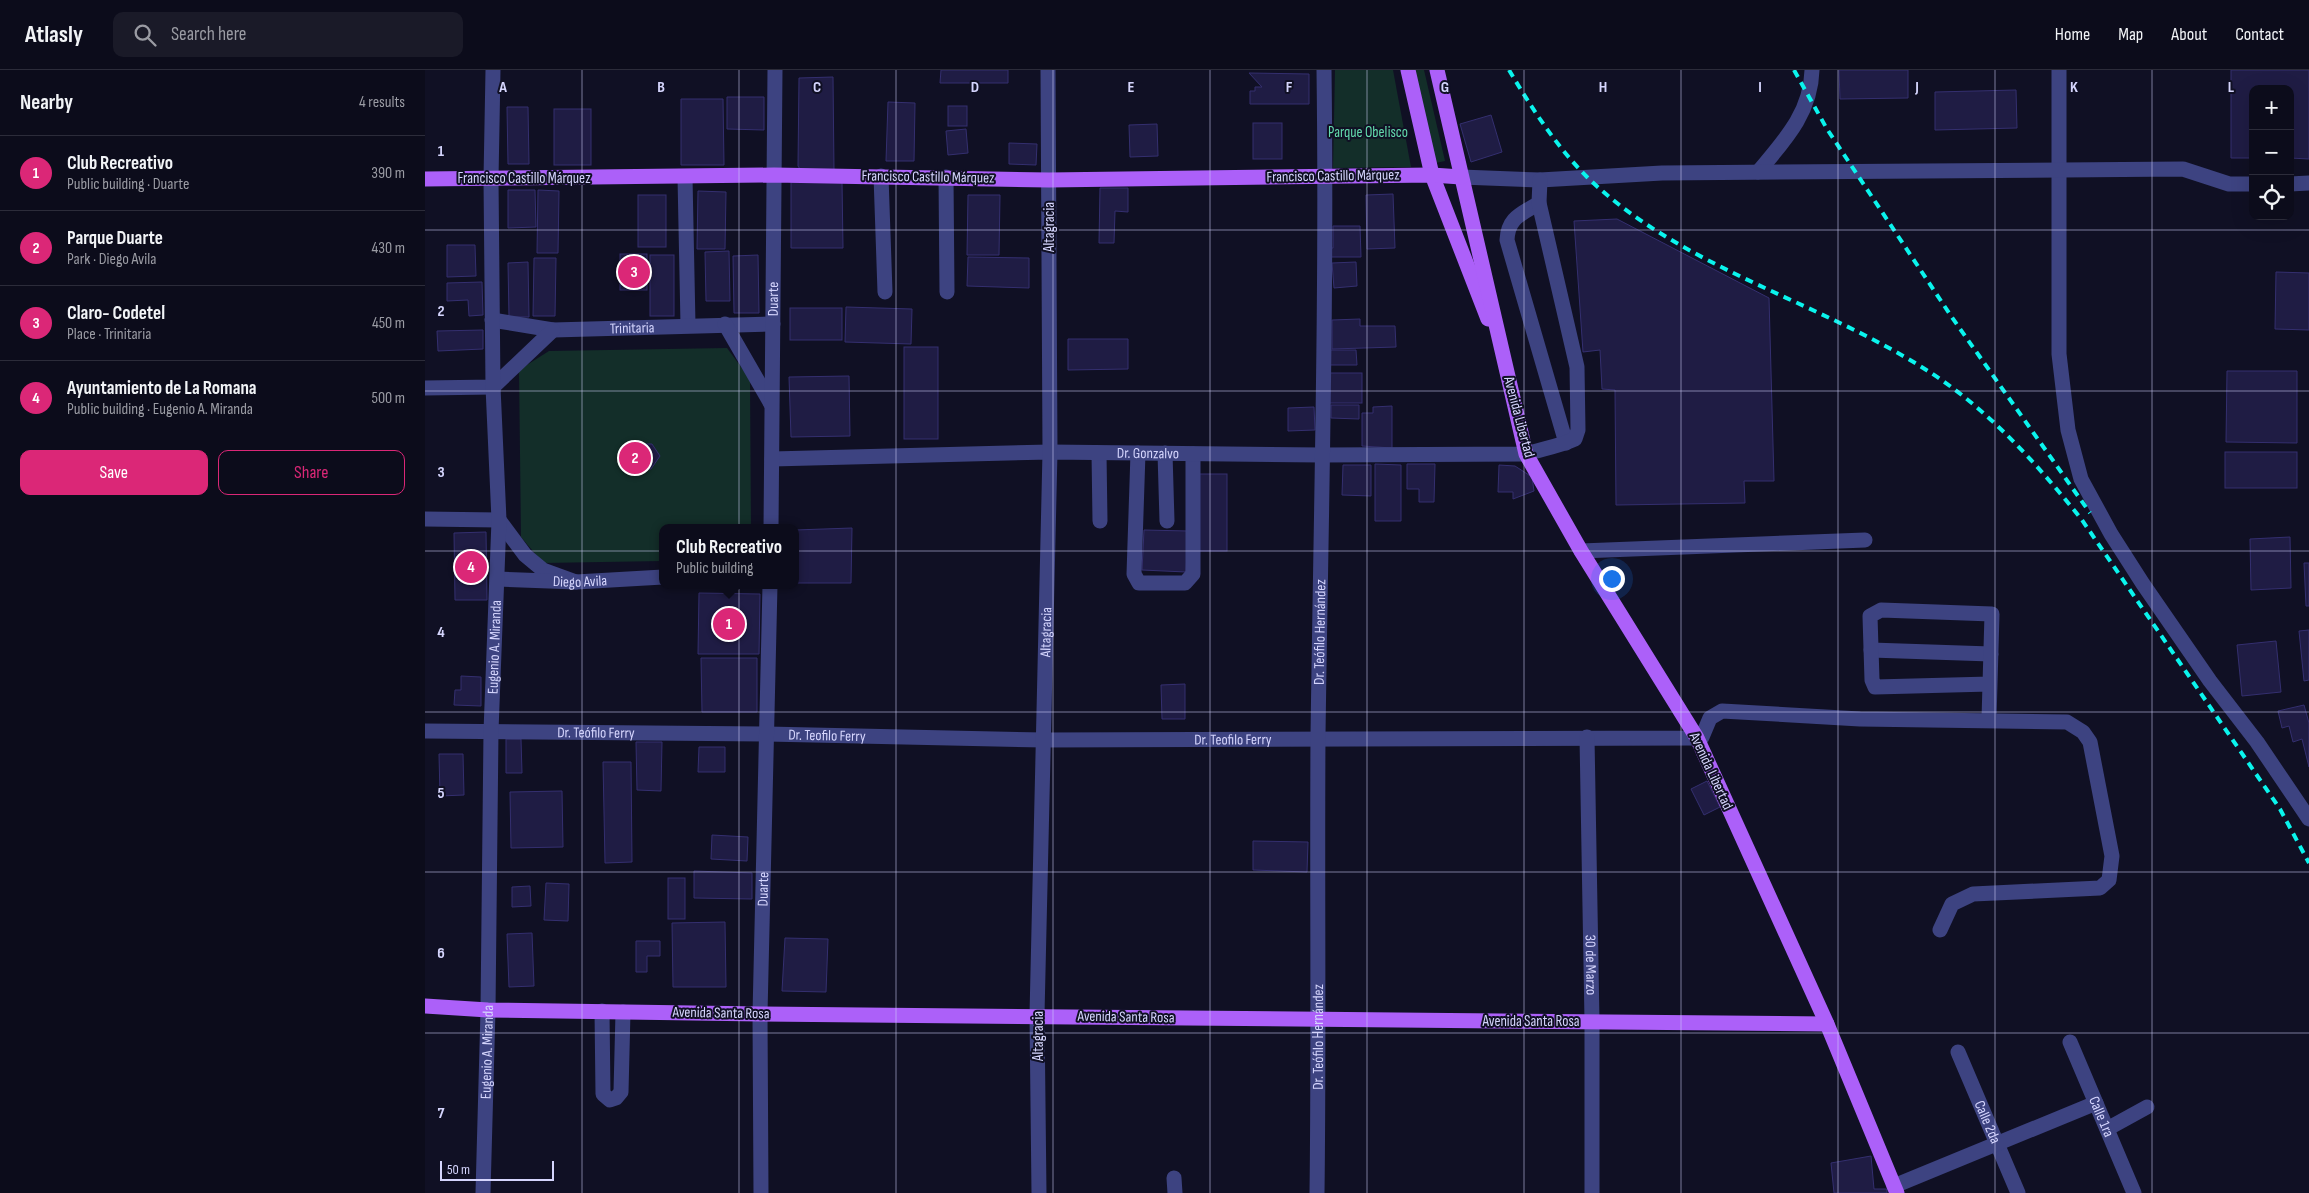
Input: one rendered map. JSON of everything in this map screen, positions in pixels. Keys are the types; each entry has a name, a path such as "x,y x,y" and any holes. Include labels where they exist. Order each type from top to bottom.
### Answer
{"main road":[{"name":"Avenida Libertad","path":"1408,70 1432,175 1505,362"},
{"name":"Avenida Libertad","path":"1437,70 1526,454 1581,551 1697,738 1827,1024 1896,1189"},
{"name":"Francisco Castillo Márquez","path":"425,179 774,175 1049,180 1432,175 1461,177"},
{"name":"Avenida Santa Rosa","path":"425,1006 488,1010 760,1014 1037,1015 1320,1020 1827,1024"}],"street":[{"name":"Eugenio A. Miranda","path":"483,1193 488,1010 491,731 499,520 492,320 491,179 493,70"},
{"name":"Duarte","path":"771,524 775,70"},
{"name":"Altagracia","path":"1039,1193 1037,1015 1050,452 1048,70"},
{"name":"Dr. Teófilo Hernández","path":"1317,1193 1320,1020 1318,739 1325,176 1324,70"},
{"path":"1758,172 1798,120 1809,98 1812,70"},
{"path":"2059,70 2057,171 2059,354 2068,430 2081,479 2111,534 2143,584 2210,681 2257,742 2309,819"},
{"path":"1461,177 1540,180 1662,173 2183,169 2229,184 2249,184"},
{"path":"881,176 885,292"},
{"path":"685,177 688,325"},
{"path":"946,177 947,292"},
{"path":"1539,203 1515,218 1510,224 1507,240 1566,443 1575,439 1578,430 1577,367 1539,203 1540,180"},
{"path":"2294,184 2309,183"},
{"name":"Trinitaria","path":"492,320 553,330 773,324"},
{"path":"725,324 772,405"},
{"path":"425,388 493,387 553,330"},
{"name":"Dr. Gonzalvo","path":"772,459 1050,452 1322,456 1526,454 1566,443"},
{"path":"1099,453 1100,521"},
{"path":"1138,453 1134,574 1139,583 1185,583 1193,574 1193,454"},
{"path":"1165,453 1167,521"},
{"path":"425,519 499,520 525,555 543,570 576,582"},
{"path":"1581,551 1865,540"},
{"name":"Diego Avila","path":"498,579 576,582 659,577"},
{"name":"Duarte","path":"761,1193 760,1014 770,589"},
{"path":"1989,719 1991,654 1992,614 1881,610 1870,616 1871,680 1875,686 1990,684"},
{"path":"1871,650 1991,654"},
{"path":"1697,738 1703,736 1712,717 1722,711 1860,719 1989,719 2067,722 2083,732 2090,742 2112,856 2109,880 2100,888 1973,894 1952,904 1940,930"},
{"name":"Dr. Teófilo Ferry","path":"425,731 767,734"},
{"name":"Dr. Teofilo Ferry","path":"767,734 1044,740 1587,736 1697,738"},
{"name":"30 de Marzo","path":"1587,736 1592,1021 1592,1193"},
{"path":"602,1011 603,1094 610,1100 616,1098 621,1092 623,1012"},
{"name":"Calle 1ra","path":"2069,1042 2134,1193"},
{"name":"Calle 2da","path":"1959,1052 2018,1193"},
{"path":"1896,1189 1997,1142 2096,1103"},
{"path":"2107,1129 2147,1107"},
{"path":"1174,1178 1175,1193"}],"green space":[{"name":"Parque Obelisco","path":"1335,70 1393,70 1411,167 1333,168"},
{"path":"1405,70 1424,70 1445,161 1426,165"},
{"path":"727,348 750,379 751,524 659,524 659,561 543,563 521,537 519,370 549,351"}],"building":[{"path":"941,70 1008,70 1008,83 940,83"},
{"path":"1839,70 1908,70 1908,98 1840,99"},
{"path":"2231,70 2309,70 2309,159 2294,158 2294,85 2249,85 2249,158 2231,158"},
{"path":"1249,73 1309,74 1309,104 1250,104 1250,91 1255,91 1255,87 1262,87"},
{"path":"833,77 834,171 802,172 798,166 799,78"},
{"path":"2016,90 2017,128 1935,130 1935,92"},
{"path":"727,97 764,97 764,130 727,129"},
{"path":"681,99 723,99 724,165 681,165"},
{"path":"888,102 915,103 914,161 886,161"},
{"path":"948,106 967,106 967,126 948,126"},
{"path":"507,107 528,107 529,164 508,164"},
{"path":"554,109 591,109 591,165 554,165"},
{"path":"1491,115 1502,152 1471,162 1460,124"},
{"path":"1253,123 1282,123 1282,159 1253,159"},
{"path":"1157,124 1158,156 1130,157 1129,125"},
{"path":"966,129 968,153 948,155 946,131"},
{"path":"1009,143 1037,144 1036,165 1009,164"},
{"path":"791,182 842,182 843,248 791,248"},
{"path":"1100,188 1128,188 1128,212 1115,211 1114,243 1099,243"},
{"path":"508,190 535,190 536,227 508,228"},
{"path":"538,190 559,191 558,253 537,253"},
{"path":"698,191 726,192 725,249 697,249"},
{"path":"1393,194 1395,248 1367,249 1366,195"},
{"path":"638,195 666,195 666,247 638,247"},
{"path":"968,195 1000,195 999,255 967,255"},
{"path":"1617,219 1769,298 1774,481 1744,481 1745,503 1616,505 1615,390 1602,389 1600,350 1583,352 1574,221"},
{"path":"1333,226 1360,226 1361,257 1329,257 1329,248 1333,248"},
{"path":"447,245 475,245 476,276 447,277"},
{"path":"729,251 730,301 706,301 705,252"},
{"path":"620,254 647,254 647,290 620,290"},
{"path":"650,255 674,255 674,316 650,316"},
{"path":"758,255 759,313 734,313 733,256"},
{"path":"968,257 1029,258 1029,288 967,286"},
{"path":"534,258 556,258 555,316 533,316"},
{"path":"528,262 529,317 509,317 508,263"},
{"path":"1356,262 1357,286 1334,288 1332,263"},
{"path":"2276,272 2309,273 2309,330 2275,329"},
{"path":"482,282 483,315 469,316 468,300 447,301 447,283"},
{"path":"846,307 912,309 911,344 845,342"},
{"path":"790,308 842,308 842,340 790,340"},
{"path":"1360,319 1360,326 1395,326 1396,347 1332,349 1332,320"},
{"path":"483,330 483,349 438,351 437,331"},
{"path":"1068,339 1128,339 1128,369 1068,370"},
{"path":"904,347 938,347 938,439 904,439"},
{"path":"1329,350 1356,350 1357,365 1329,365"},
{"path":"2227,371 2297,371 2297,443 2226,442"},
{"path":"1329,373 1362,373 1362,403 1329,403"},
{"path":"849,376 850,436 791,437 789,377"},
{"path":"1331,405 1359,405 1359,419 1331,418"},
{"path":"1392,406 1392,448 1362,446 1362,413 1373,413 1373,407"},
{"path":"1314,407 1315,430 1288,431 1288,408"},
{"path":"637,444 652,444 660,456 651,469 638,470 630,457"},
{"path":"2225,452 2297,452 2297,488 2225,488"},
{"path":"1375,464 1401,465 1401,521 1375,521"},
{"path":"1407,464 1435,464 1434,502 1419,502 1419,489 1407,489"},
{"path":"1343,465 1371,465 1371,496 1342,495"},
{"path":"1499,465 1515,466 1532,477 1534,491 1513,499 1513,492 1498,492"},
{"path":"1199,474 1227,474 1227,551 1199,551"},
{"path":"852,528 851,583 799,583 799,530"},
{"path":"1144,530 1188,531 1186,572 1142,570"},
{"path":"486,532 487,600 455,600 454,533"},
{"path":"2290,537 2291,588 2251,590 2250,539"},
{"path":"2304,563 2309,563 2309,606 2306,606"},
{"path":"699,593 760,594 759,654 698,654"},
{"path":"2309,630 2309,680 2304,681 2299,631"},
{"path":"2276,641 2281,692 2242,696 2237,645"},
{"path":"701,658 757,658 757,712 702,712"},
{"path":"461,676 481,677 481,706 454,705 455,690 461,690"},
{"path":"1185,684 1185,719 1162,719 1161,685"},
{"path":"2304,705 2309,723 2309,767 2302,739 2293,742 2289,726 2282,728 2278,711"},
{"path":"506,739 521,739 522,773 506,773"},
{"path":"636,742 662,742 661,791 637,790"},
{"path":"699,747 725,747 725,772 698,772"},
{"path":"439,754 463,754 464,795 440,796"},
{"path":"603,762 631,762 632,862 605,863"},
{"path":"1707,781 1720,807 1704,815 1691,789"},
{"path":"562,791 563,847 511,848 510,792"},
{"path":"712,835 748,837 747,861 711,859"},
{"path":"1253,841 1308,842 1307,872 1253,870"},
{"path":"694,871 752,873 752,899 694,898"},
{"path":"668,878 685,878 685,919 668,919"},
{"path":"546,883 569,884 568,921 544,920"},
{"path":"530,886 531,906 512,907 512,887"},
{"path":"725,922 726,987 673,987 672,923"},
{"path":"532,933 534,986 509,987 507,934"},
{"path":"785,938 828,939 826,992 782,991"},
{"path":"636,941 660,941 660,956 647,956 647,972 636,972"},
{"path":"1871,1156 1874,1189 1887,1189 1887,1193 1834,1193 1831,1163"}],"railway":[{"path":"1509,70 1554,139 1587,177 1624,209 1665,236 1707,260 1886,346 1950,386 2011,439 2082,520 2280,809 2309,863"},
{"path":"1794,70 1827,129 1951,316 2090,513"}],"place":[{"name":"Claro- Codetel","path":"634,272"},
{"name":"Parque Duarte","path":"635,458"},
{"name":"Ayuntamiento de La Romana","path":"471,567"},
{"name":"Club Recreativo","path":"729,624"}]}
